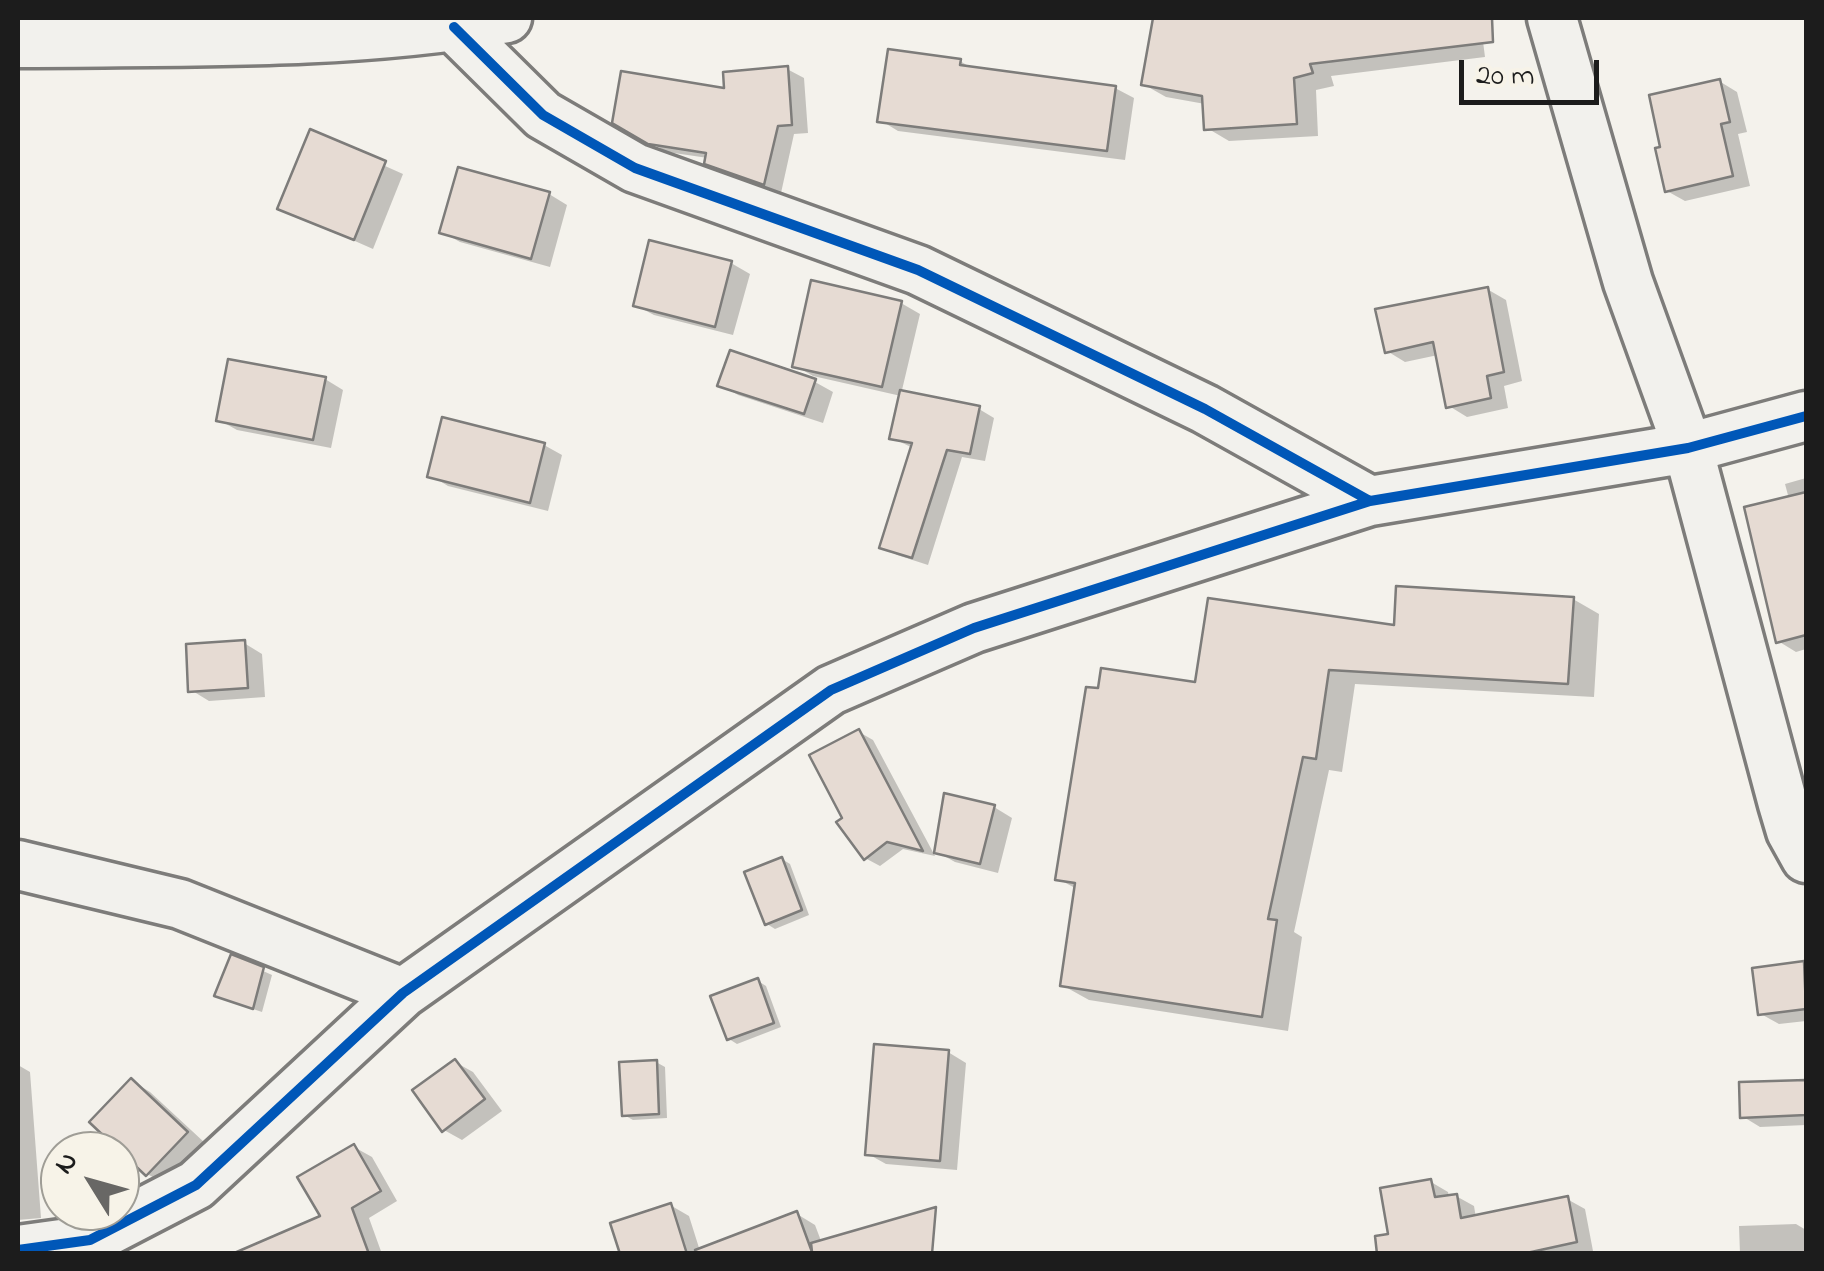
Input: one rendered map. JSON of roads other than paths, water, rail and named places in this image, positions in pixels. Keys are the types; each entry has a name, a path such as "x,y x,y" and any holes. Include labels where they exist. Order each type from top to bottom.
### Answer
{"street":[{"path":"18,43 269,40 454,27 507,18"},
{"path":"1552,18 1628,282 1688,448 1783,804 1806,858"},
{"path":"454,27 543,116 635,168 918,270 1205,409 1370,500"},
{"path":"18,1250 90,1240 196,1185 403,993 831,690 974,628 1370,500 1688,448 1806,416"},
{"path":"18,865 180,904 403,993"}]}
